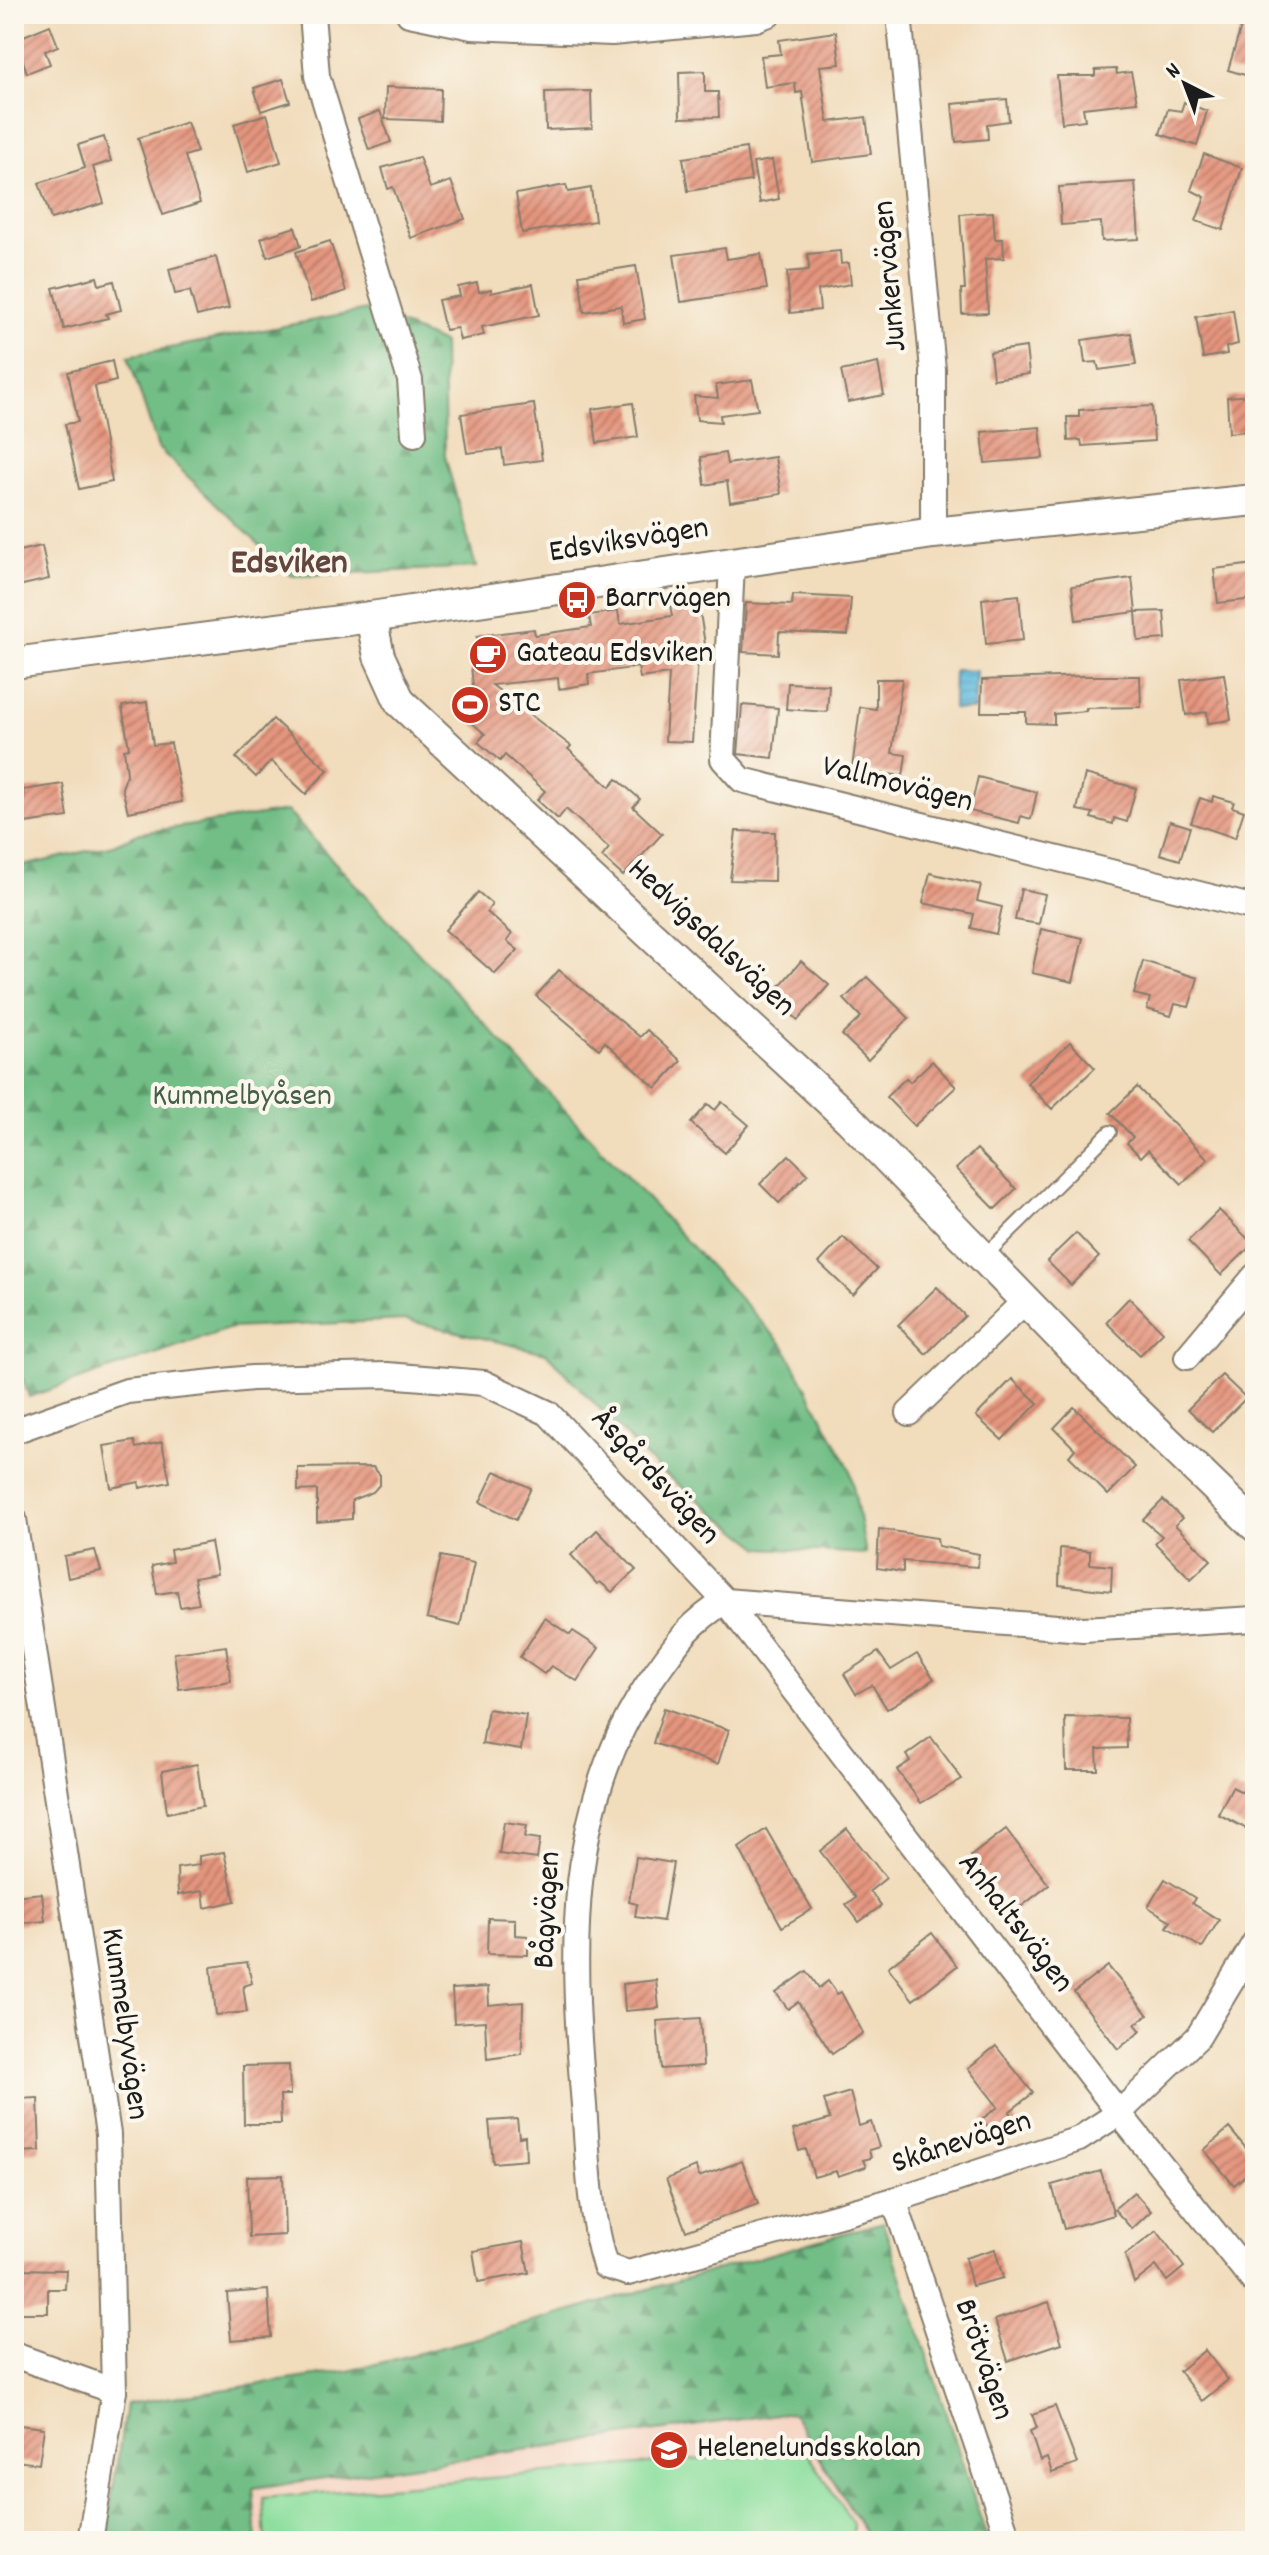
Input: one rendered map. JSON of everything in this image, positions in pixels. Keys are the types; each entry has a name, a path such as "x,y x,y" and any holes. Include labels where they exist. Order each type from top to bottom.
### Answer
{"street":[{"path":"312,14 317,76 410,380 414,434"},
{"path":"409,14 472,27 612,33 756,19 769,14"},
{"name":"Junkervägen","path":"899,14 933,370 933,533"},
{"name":"Edsviksvägen","path":"14,663 371,617 933,533 1255,500"},
{"name":"Vallmovägen","path":"732,563 723,759 742,780 1255,908"},
{"name":"Hedvigsdalsvägen","path":"371,617 379,656 400,702 849,1119 1025,1301 1255,1526"},
{"path":"1187,1357 1255,1276"},
{"path":"909,1413 1025,1301"},
{"name":"Åsgårdsvägen","path":"14,1431 127,1391 237,1379 387,1375 484,1383 548,1413 725,1601"},
{"name":"Kummelbyvägen","path":"14,1519 108,2134 114,2391 90,2541"},
{"path":"725,1601 1083,1629 1255,1619"},
{"name":"Anhaltsvägen","path":"725,1601 1119,2113 1255,2283"},
{"name":"Bågvägen","path":"605,2266 595,2231 580,2068 574,1936 585,1839 603,1769 637,1700 692,1623 725,1601"},
{"name":"Skånevägen","path":"605,2266 628,2273 894,2200 1079,2139 1119,2113 1198,2037 1255,1942"},
{"name":"Brötvägen","path":"894,2200 1009,2541"},
{"path":"14,2355 114,2391"}],"lane":[{"path":"983,1258 1110,1132"}],"shaded area":[{"name":"Helenelundsskolan","path":"793,2412 870,2541 257,2541 253,2488"}],"green space":[{"path":"367,310 443,343 445,456 476,567 292,576 158,448 128,356"},
{"name":"Kummelbyåsen","path":"287,811 784,1346 850,1469 866,1554 761,1548 657,1468 546,1353 406,1320 231,1328 29,1397 14,1354 14,868 113,845 140,833"},
{"path":"883,2222 988,2541 870,2541 792,2412 253,2488 257,2541 105,2541 126,2404 349,2371 481,2337"},
{"name":"Helenelundsskolan","path":"806,2450 853,2524 853,2541 266,2541 263,2498"}],"water":[{"path":"954,670 976,671 974,710 953,709"}],"building":[{"path":"1245,14 1255,14 1255,78 1228,70"},
{"path":"50,25 58,46 45,51 50,64 27,73 22,58 14,61 14,40"},
{"path":"836,32 840,64 820,66 828,122 866,117 871,154 812,162 802,92 796,93 795,83 765,87 761,56 781,54 779,40"},
{"path":"1116,69 1117,74 1131,72 1137,102 1083,108 1085,120 1062,123 1057,76 1095,76 1095,70"},
{"path":"705,71 705,92 718,92 719,117 680,118 679,72"},
{"path":"283,79 290,102 261,111 254,88"},
{"path":"386,87 441,89 440,121 385,119"},
{"path":"591,91 592,128 546,130 545,92"},
{"path":"1007,99 1009,121 987,124 988,139 956,142 952,104"},
{"path":"1184,102 1207,111 1197,146 1160,134 1168,109 1181,111"},
{"path":"380,111 391,142 369,150 358,119"},
{"path":"267,114 281,162 248,172 234,124"},
{"path":"187,122 197,152 185,156 200,203 163,215 138,138"},
{"path":"104,137 111,161 93,167 104,203 51,219 39,183 85,168 78,145"},
{"path":"746,148 751,181 688,191 683,158"},
{"path":"1204,154 1242,168 1223,230 1196,221 1205,197 1191,190"},
{"path":"419,157 430,188 451,181 465,219 411,238 393,187 388,189 382,168"},
{"path":"772,160 779,199 760,203 753,163"},
{"path":"1135,182 1139,239 1102,241 1101,222 1061,225 1059,187"},
{"path":"566,185 568,192 591,188 595,221 522,233 516,194"},
{"path":"993,212 995,239 1003,239 1004,258 985,259 988,313 962,314 961,289 965,289 960,214"},
{"path":"295,227 301,246 267,257 261,238"},
{"path":"330,241 346,291 311,302 296,252"},
{"path":"725,248 727,259 761,254 767,289 681,302 674,255"},
{"path":"840,251 841,264 849,263 851,284 818,290 820,310 790,313 787,272 809,270 808,254"},
{"path":"216,257 229,308 197,316 190,291 175,294 169,269"},
{"path":"636,266 645,319 623,323 621,306 584,312 579,275"},
{"path":"97,277 99,285 114,281 121,310 106,314 108,318 64,329 53,288"},
{"path":"477,283 479,292 491,289 491,293 533,284 539,315 482,327 484,335 460,340 457,328 445,330 438,300 460,296 458,287"},
{"path":"1233,310 1238,344 1226,347 1227,354 1203,358 1196,317"},
{"path":"1131,333 1136,365 1099,370 1097,362 1085,363 1082,340"},
{"path":"1026,347 1029,374 993,379 990,352"},
{"path":"112,361 116,381 95,386 112,482 79,489 65,424 78,422 68,372"},
{"path":"878,363 884,395 848,402 841,371"},
{"path":"752,380 758,410 720,415 721,422 697,420 694,396 718,398 716,385"},
{"path":"1252,395 1255,430 1229,433 1227,397"},
{"path":"633,403 638,437 597,443 592,409"},
{"path":"534,404 542,460 504,465 502,449 467,453 461,414"},
{"path":"1152,406 1154,441 1082,446 1081,440 1068,441 1067,417 1079,417 1079,410"},
{"path":"1040,427 1043,458 985,463 982,432"},
{"path":"725,453 727,464 775,457 781,494 730,502 727,481 705,485 701,457"},
{"path":"42,546 49,579 14,587 14,552"},
{"path":"1255,564 1255,599 1218,603 1214,569"},
{"path":"1132,578 1136,612 1076,620 1072,586"},
{"path":"793,595 851,598 848,635 779,632 778,654 743,652 746,603 792,605"},
{"path":"1019,595 1023,640 986,644 982,599"},
{"path":"698,600 707,657 698,659 692,742 665,741 669,674 640,678 638,667 588,674 589,684 559,689 558,678 492,685 571,746 568,749 610,787 617,779 640,799 633,807 662,834 623,876 602,857 609,848 566,809 558,819 537,800 545,791 505,755 500,761 478,742 485,734 454,707 473,686 471,666 481,665 477,636 534,629 535,635 591,627 589,615 618,611 620,624 672,616 670,604"},
{"path":"1164,611 1166,639 1138,641 1136,612"},
{"path":"1224,674 1231,720 1208,723 1207,712 1186,715 1181,680"},
{"path":"1140,676 1141,707 1086,708 1086,711 1054,714 1054,724 1026,723 1026,712 981,712 982,680"},
{"path":"876,679 902,679 892,753 906,755 903,776 852,769 860,707 876,709"},
{"path":"788,683 829,685 827,712 786,709"},
{"path":"147,702 153,745 171,743 182,802 128,812 122,788 127,774 124,749 129,748 122,706"},
{"path":"742,705 778,708 773,758 738,754"},
{"path":"273,719 328,770 306,794 271,761 256,777 236,758"},
{"path":"1085,774 1136,788 1127,822 1114,818 1113,824 1091,818 1093,813 1077,810"},
{"path":"978,777 1037,792 1031,819 1021,816 1019,823 970,811"},
{"path":"63,784 68,817 17,824 14,800 24,798 23,790"},
{"path":"1213,796 1234,802 1232,807 1244,811 1235,838 1191,823 1200,798 1212,802"},
{"path":"1170,821 1190,827 1180,860 1160,854"},
{"path":"736,831 775,832 774,881 730,880"},
{"path":"930,873 981,885 977,901 1002,907 996,934 971,928 974,914 923,903"},
{"path":"1021,889 1045,894 1039,924 1015,920"},
{"path":"478,892 492,904 487,912 512,934 507,941 518,950 495,974 445,930"},
{"path":"1041,929 1083,938 1073,982 1032,973"},
{"path":"801,961 829,985 798,1020 771,996"},
{"path":"1143,961 1198,978 1189,1007 1175,1004 1171,1016 1147,1009 1150,998 1134,994"},
{"path":"559,970 640,1037 647,1030 681,1061 656,1088 605,1042 599,1049 536,996"},
{"path":"867,977 909,1018 868,1060 842,1035 861,1017 844,999"},
{"path":"1070,1042 1095,1068 1052,1109 1027,1083"},
{"path":"932,1061 956,1087 914,1126 886,1097 906,1078 910,1082"},
{"path":"1137,1087 1208,1159 1182,1184 1148,1150 1141,1157 1127,1143 1133,1137 1110,1113"},
{"path":"722,1102 749,1125 725,1153 691,1123 708,1104 715,1110"},
{"path":"977,1149 1016,1189 995,1209 956,1169"},
{"path":"789,1155 808,1174 779,1203 760,1184"},
{"path":"1219,1210 1253,1244 1221,1275 1188,1241"},
{"path":"1076,1233 1099,1257 1071,1285 1047,1261"},
{"path":"843,1237 877,1269 853,1295 819,1263"},
{"path":"937,1287 965,1316 926,1354 898,1325"},
{"path":"1129,1298 1163,1332 1140,1355 1106,1322"},
{"path":"1222,1375 1246,1398 1212,1432 1188,1409"},
{"path":"1012,1379 1038,1403 1002,1440 976,1416"},
{"path":"1074,1407 1135,1467 1108,1495 1069,1456 1075,1449 1054,1428"},
{"path":"134,1441 136,1448 162,1442 170,1482 140,1488 139,1482 111,1488 104,1446"},
{"path":"373,1467 380,1475 380,1484 373,1492 352,1500 352,1519 317,1522 317,1490 298,1491 298,1468"},
{"path":"495,1471 531,1488 516,1520 480,1502"},
{"path":"1163,1500 1182,1518 1175,1525 1211,1560 1191,1579 1155,1543 1162,1536 1143,1520"},
{"path":"879,1529 937,1538 938,1546 979,1554 977,1567 903,1561 903,1572 877,1568"},
{"path":"597,1530 636,1570 612,1592 600,1582 597,1584 571,1555"},
{"path":"211,1542 217,1574 194,1578 199,1604 180,1607 177,1591 157,1594 152,1566 172,1562 170,1550"},
{"path":"1060,1548 1090,1551 1090,1564 1112,1566 1111,1591 1059,1585"},
{"path":"95,1550 101,1571 68,1578 64,1556"},
{"path":"441,1556 474,1563 460,1626 427,1618"},
{"path":"545,1618 570,1635 573,1631 599,1648 577,1681 551,1666 544,1674 520,1657"},
{"path":"226,1646 231,1681 179,1689 174,1653"},
{"path":"878,1652 891,1670 917,1654 934,1679 887,1709 872,1685 856,1694 844,1674"},
{"path":"664,1708 729,1730 718,1764 653,1743"},
{"path":"488,1709 526,1715 521,1750 482,1744"},
{"path":"1065,1717 1126,1718 1127,1748 1097,1749 1098,1770 1066,1770"},
{"path":"931,1737 962,1779 921,1803 897,1770 910,1761 906,1755"},
{"path":"197,1764 203,1806 167,1813 162,1771"},
{"path":"1232,1787 1255,1798 1255,1833 1218,1814"},
{"path":"504,1822 527,1825 525,1837 540,1839 537,1859 499,1854"},
{"path":"766,1829 812,1909 782,1927 739,1848"},
{"path":"847,1829 886,1878 870,1891 881,1906 859,1922 846,1904 856,1898 820,1851"},
{"path":"1006,1829 1049,1885 1014,1912 971,1856"},
{"path":"224,1852 235,1901 205,1908 203,1891 178,1895 177,1868 199,1865 199,1856"},
{"path":"636,1857 673,1863 663,1921 635,1917 637,1904 629,1902"},
{"path":"1165,1879 1195,1898 1192,1903 1219,1920 1202,1948 1167,1927 1171,1921 1148,1907"},
{"path":"42,1893 45,1921 14,1924 14,1896"},
{"path":"488,1918 515,1919 515,1935 528,1936 528,1955 487,1954"},
{"path":"932,1933 957,1966 913,2000 888,1967"},
{"path":"247,1962 252,1983 243,1986 247,2012 216,2015 211,1967"},
{"path":"1108,1966 1148,2015 1135,2024 1141,2031 1118,2049 1074,1992"},
{"path":"807,1971 819,1988 828,1981 837,1994 841,1992 863,2033 832,2054 798,2002 788,2009 776,1993"},
{"path":"656,1980 659,2008 625,2011 623,1984"},
{"path":"488,1987 489,2005 523,2002 522,2054 487,2059 485,2021 454,2023 452,1989"},
{"path":"700,2018 703,2066 661,2069 657,2021"},
{"path":"996,2046 1033,2093 1009,2112 1020,2127 1001,2143 982,2119 998,2107 968,2068"},
{"path":"289,2065 290,2095 280,2095 281,2124 244,2124 243,2066"},
{"path":"850,2092 859,2126 871,2122 879,2147 869,2150 871,2158 863,2160 866,2167 838,2176 836,2171 814,2177 806,2149 799,2151 793,2130 830,2119 824,2100"},
{"path":"38,2098 40,2151 14,2152 14,2099"},
{"path":"517,2119 519,2137 525,2136 526,2160 493,2163 489,2121"},
{"path":"1229,2128 1255,2159 1255,2167 1234,2185 1204,2150"},
{"path":"742,2161 758,2204 686,2231 666,2179 696,2167 699,2177"},
{"path":"1101,2171 1114,2215 1064,2229 1052,2185"},
{"path":"283,2175 285,2235 249,2237 247,2176"},
{"path":"1134,2192 1151,2211 1132,2229 1114,2209"},
{"path":"1157,2231 1184,2267 1167,2281 1156,2266 1134,2283 1125,2255"},
{"path":"523,2242 529,2273 478,2282 473,2251"},
{"path":"995,2249 1003,2278 972,2286 965,2258"},
{"path":"14,2269 66,2270 65,2289 48,2289 48,2313 19,2313 19,2288 14,2288"},
{"path":"268,2290 271,2337 231,2340 227,2293"},
{"path":"1049,2302 1062,2343 1008,2361 995,2320"},
{"path":"1205,2350 1228,2380 1202,2401 1179,2371"},
{"path":"1055,2406 1077,2464 1052,2473 1047,2458 1040,2461 1030,2431 1037,2428 1032,2414"},
{"path":"20,2425 44,2428 39,2464 15,2461"}],"place":[{"name":"Barrvägen","path":"577,600"},
{"name":"Gateau Edsviken","path":"488,655"},
{"name":"STC","path":"470,705"},
{"name":"Helenelundsskolan","path":"669,2450"}],"district":[{"name":"Edsviken","path":"289,565"}]}
